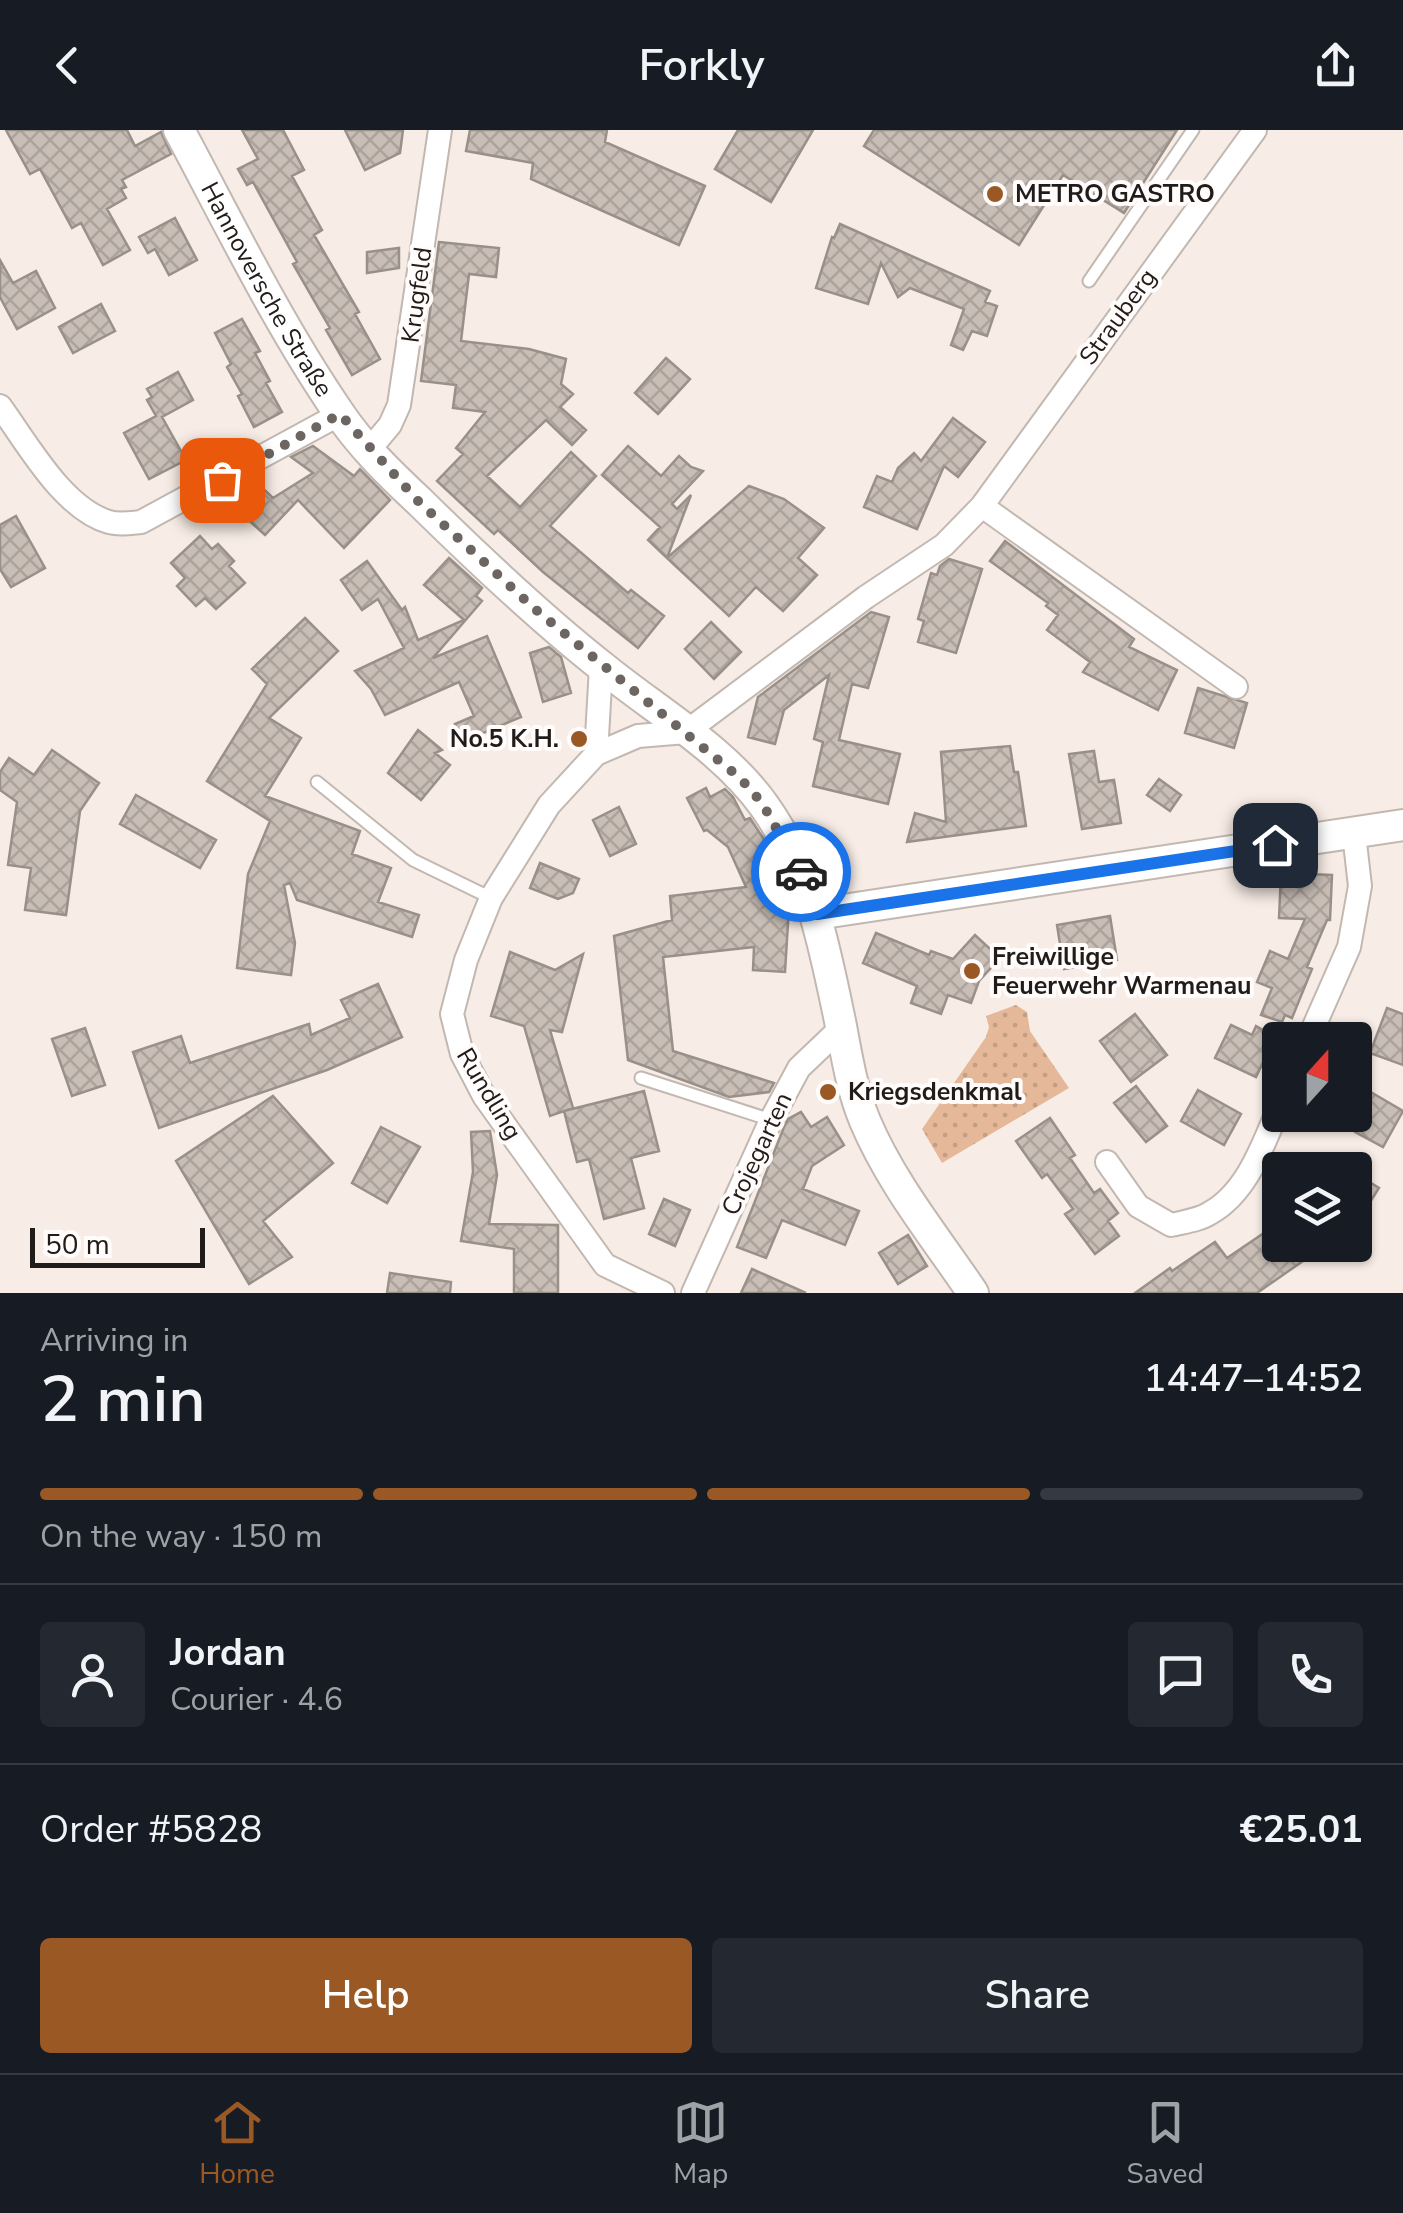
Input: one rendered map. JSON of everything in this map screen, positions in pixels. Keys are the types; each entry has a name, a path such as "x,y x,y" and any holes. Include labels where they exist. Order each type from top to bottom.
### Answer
{"street":[{"name":"Hannoversche Straße","path":"179,130 298,346 340,414 369,450 432,514 601,667 718,757 762,803 799,866 817,914 850,1078 864,1121 888,1166 974,1293"},
{"name":"Krugfeld","path":"369,450 390,425 400,405 440,130"},
{"name":"Strauberg","path":"686,732 866,597 944,546 982,506 1255,130"},
{"path":"0,406 66,494 88,514 112,524 141,522 340,414"},
{"path":"982,506 1236,686"},
{"path":"596,754 601,667"},
{"name":"Rundling","path":"663,1293 605,1265 484,1096 462,1054 452,1014 462,972 491,898 549,805 596,754 638,736 686,732"},
{"path":"817,914 1403,825"},
{"path":"1316,1022 1349,947 1360,886 1354,834"},
{"name":"Crojegarten","path":"693,1293 771,1120 799,1068 841,1028"},
{"path":"1106,1162 1138,1206 1172,1225 1210,1214 1236,1191 1268,1132"}],"lane":[{"path":"1089,281 1193,130"},
{"path":"318,782 413,860 491,898"},
{"path":"641,1078 771,1120"}],"shaded area":[{"path":"1016,1005 1027,1012 1030,1031 1069,1088 942,1163 922,1129 986,1037 986,1016"}],"building":[{"path":"6,130 127,130 135,146 161,132 171,154 122,180 126,198 107,209 130,250 103,265 81,223 72,228 40,169 30,174"},
{"path":"242,130 283,130 304,170 292,176 322,230 314,235 359,312 355,314 380,359 352,375 253,182 247,185 238,169 258,159"},
{"path":"345,130 403,130 400,153 365,170"},
{"path":"470,130 607,130 605,142 705,186 679,245 531,179 533,163 466,151"},
{"path":"738,130 813,130 771,202 715,169"},
{"name":"METRO GASTRO","path":"874,130 1177,130 1124,213 1063,175 1019,245 864,146"},
{"path":"175,218 197,260 169,275 155,249 148,253 139,237"},
{"path":"840,224 990,291 985,302 997,306 987,336 972,331 963,350 951,345 964,309 910,288 898,297 881,263 868,304 816,288"},
{"path":"439,242 499,248 496,277 469,274 461,341 529,349 566,359 561,384 573,394 560,407 586,430 572,445 546,420 487,476 520,507 571,452 596,476 550,526 628,593 631,590 664,616 638,648 543,572 498,530 494,534 437,481 463,454 456,448 485,412 453,408 456,385 421,381"},
{"path":"399,248 399,268 367,273 367,252"},
{"path":"0,260 13,283 36,271 55,308 17,329 0,297"},
{"path":"101,304 115,331 73,353 59,327"},
{"path":"242,319 260,351 255,353 282,412 254,427 215,333"},
{"path":"666,358 690,379 658,414 635,393"},
{"path":"178,372 193,400 162,417 186,460 149,479 124,433 156,416 147,400 152,397 147,389"},
{"path":"953,418 985,442 958,477 944,466 917,529 864,507 877,476 892,482 898,468 914,453 921,461"},
{"path":"313,446 354,476 360,469 390,500 344,548 298,500 265,535 233,506 256,482 273,498 313,473 291,457"},
{"path":"628,446 661,476 679,456 703,471 672,504 677,509 691,495 667,558 648,540 660,527 602,475"},
{"path":"749,486 784,499 824,528 798,558 817,575 783,611 756,587 729,616 667,558"},
{"path":"16,516 45,568 11,587 0,569 0,525"},
{"path":"200,536 212,549 218,544 234,561 229,566 245,583 216,609 205,598 196,606 177,586 185,578 171,563"},
{"path":"1005,541 1134,639 1129,647 1177,670 1158,710 1083,672 1090,662 1047,630 1058,615 1046,606 1048,603 990,561"},
{"path":"449,558 482,588 476,596 482,601 433,658 487,636 521,717 462,742 455,724 474,716 459,682 385,715 371,689 355,671 404,648 378,599 362,610 341,580 367,561 402,610 405,607 418,640 464,620 424,585"},
{"path":"949,559 982,569 956,653 918,642 924,621 918,619 931,573 937,575"},
{"path":"871,612 889,617 868,688 852,684 839,740 900,754 888,804 813,786 823,742 814,739 829,675 784,710 775,744 748,737 758,697"},
{"path":"305,618 338,651 269,718 301,738 265,796 360,831 352,854 391,868 378,902 419,915 412,937 297,900 290,883 284,885 295,943 291,975 237,968 248,874 270,821 207,781 267,684 252,669"},
{"path":"711,622 741,652 714,679 685,649"},
{"path":"549,647 561,657 571,693 543,702 530,653"},
{"path":"1198,688 1247,703 1234,748 1185,733"},
{"path":"418,730 442,750 435,753 450,765 421,800 388,773"},
{"path":"1010,746 1026,826 907,842 915,813 946,822 941,752"},
{"path":"52,750 99,783 80,811 66,915 25,910 31,868 8,865 17,802 0,790 0,772 9,758 34,775"},
{"path":"1094,751 1099,782 1114,780 1121,823 1082,829 1069,754"},
{"path":"1159,779 1181,795 1170,811 1147,795"},
{"path":"706,788 710,797 725,789 733,797 745,820 750,818 765,841 782,878 791,907 785,972 753,970 754,947 663,957 673,1051 774,1083 769,1092 729,1097 628,1060 614,936 672,920 670,896 746,887 728,847 704,831 687,798"},
{"path":"136,795 216,840 200,868 120,824"},
{"path":"619,807 636,844 610,856 593,820"},
{"path":"540,863 579,879 573,893 558,899 530,888"},
{"path":"1281,873 1332,875 1330,920 1307,967 1312,969 1292,1018 1285,1015 1282,1022 1261,1015 1272,988 1257,982 1270,951 1288,959 1305,919 1279,918"},
{"path":"1110,916 1117,960 1064,969 1057,925"},
{"path":"876,933 929,955 931,951 953,959 975,935 1000,958 979,981 971,1003 948,995 941,1014 911,1003 917,986 863,963"},
{"path":"510,952 555,970 583,954 562,1032 550,1030 573,1108 550,1116 524,1026 491,1016"},
{"path":"378,984 402,1037 327,1070 159,1128 133,1052 181,1036 190,1063 309,1024 311,1035 350,1018 341,1000"},
{"path":"1387,1008 1403,1014 1403,1065 1372,1054"},
{"path":"1135,1014 1167,1055 1131,1082 1100,1041"},
{"path":"1231,1025 1252,1035 1256,1026 1262,1029 1262,1064 1256,1077 1215,1058"},
{"path":"85,1028 105,1085 72,1096 52,1039"},
{"path":"1136,1086 1167,1126 1146,1142 1114,1103"},
{"path":"1198,1090 1241,1114 1224,1145 1181,1121"},
{"path":"644,1091 659,1151 631,1158 644,1208 604,1219 589,1159 577,1162 564,1111"},
{"path":"1372,1093 1403,1111 1383,1147 1355,1132 1372,1132"},
{"path":"273,1096 333,1163 263,1221 292,1257 249,1284 176,1161"},
{"path":"801,1112 811,1127 827,1117 844,1145 812,1166 803,1189 859,1211 845,1245 782,1220 766,1258 737,1247 784,1127 788,1119"},
{"path":"1050,1118 1094,1193 1100,1189 1118,1213 1108,1221 1119,1236 1095,1254 1065,1214 1073,1209 1047,1174 1042,1178 1016,1141"},
{"path":"381,1127 420,1147 387,1203 352,1183"},
{"path":"490,1131 497,1175 489,1224 558,1225 558,1293 514,1293 514,1249 461,1241 473,1172 471,1132"},
{"path":"664,1199 690,1210 675,1246 649,1234"},
{"path":"1262,1234 1262,1262 1302,1262 1257,1293 1135,1293 1215,1242 1227,1258"},
{"path":"908,1235 927,1266 898,1284 879,1253"},
{"path":"752,1269 806,1293 741,1293"},
{"path":"390,1273 451,1282 450,1293 387,1293"}],"way so far":[{"path":"222,480 340,414 419,502 536,610 740,778 783,835 801,872"}],"place":[{"name":"METRO GASTRO","path":"995,194"},
{"name":"No.5 K.H.","path":"579,739"},
{"name":"Freiwillige Feuerwehr Warmenau","path":"972,971"},
{"name":"Kriegsdenkmal","path":"828,1092"}],"route":[{"path":"801,872 817,914 1275,845"}]}
